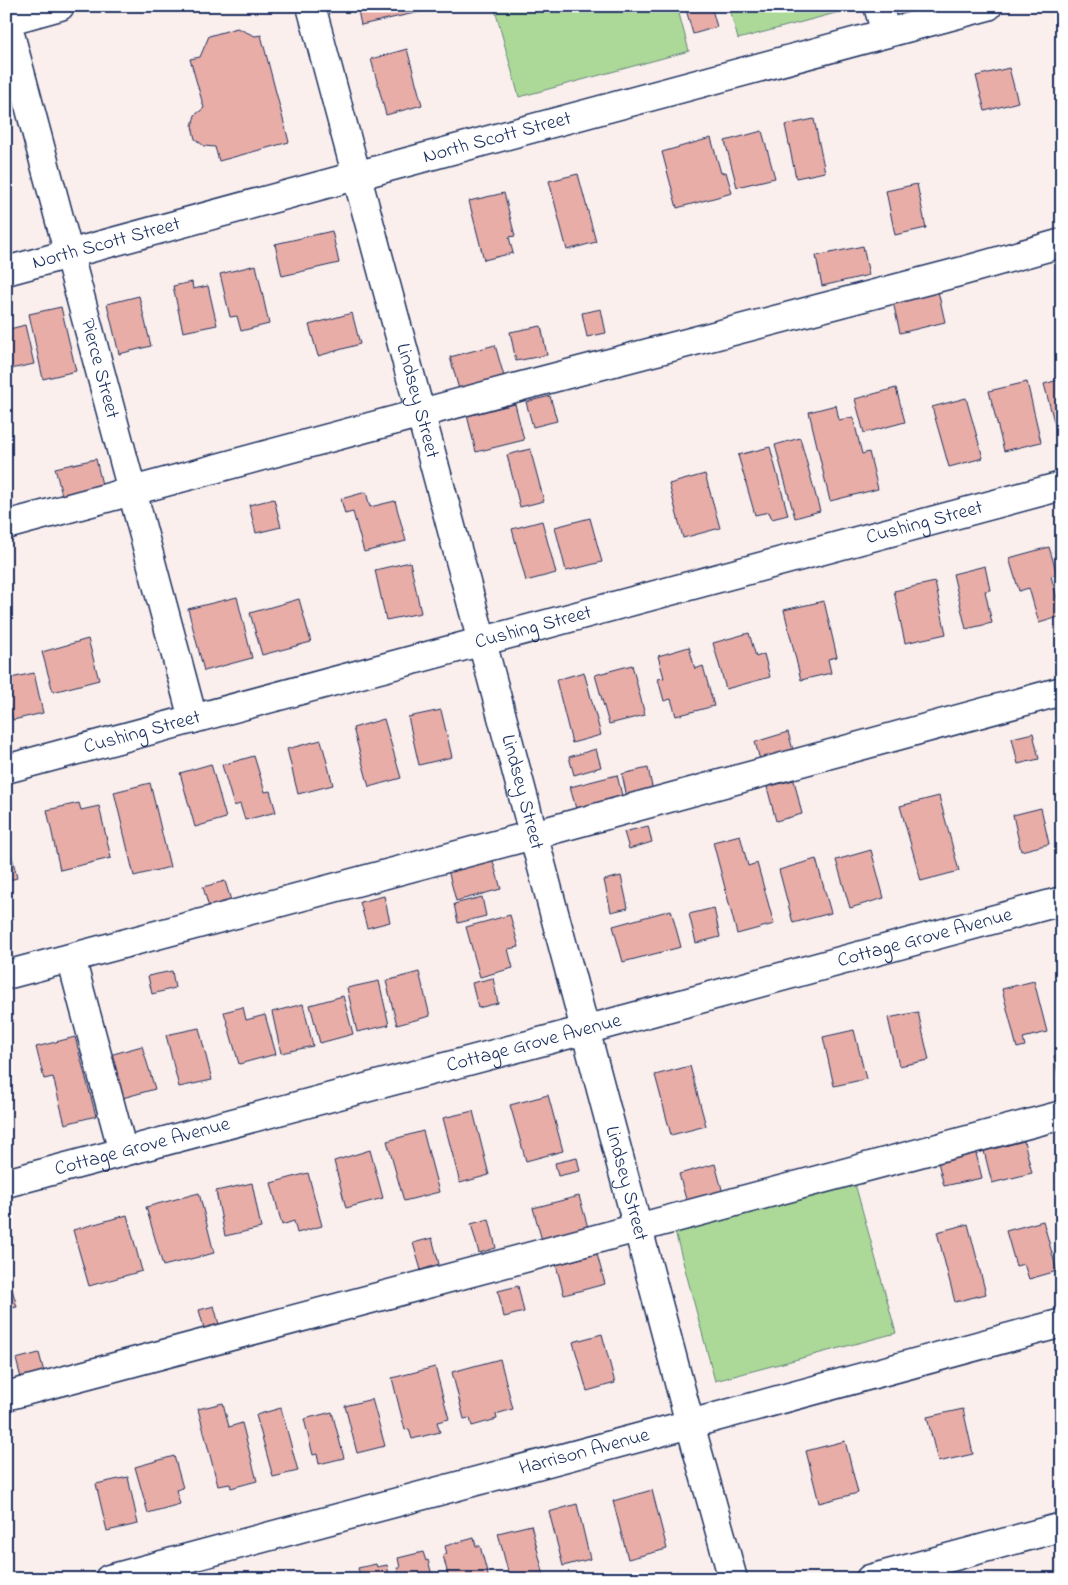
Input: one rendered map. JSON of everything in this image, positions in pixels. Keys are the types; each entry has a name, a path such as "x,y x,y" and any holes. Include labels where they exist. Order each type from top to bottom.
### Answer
{"street":[{"path":"6,20 60,6"},
{"name":"Lindsey Street","path":"311,6 733,1579"},
{"path":"878,6 886,33"},
{"name":"North Scott Street","path":"6,271 988,6"},
{"name":"Pierce Street","path":"6,20 194,719"},
{"path":"6,524 963,271 1062,243"},
{"name":"Cushing Street","path":"6,769 1062,486"},
{"path":"6,975 533,835 1062,691"},
{"name":"Cottage Grove Avenue","path":"6,1183 585,1030 1062,901"},
{"path":"71,958 123,1152"},
{"path":"6,1396 1062,1115"},
{"name":"Harrison Avenue","path":"109,1579 1062,1323"},
{"path":"870,1579 1062,1528"}],"green space":[{"path":"494,6 677,6 689,51 519,97"},
{"path":"729,6 862,6 738,39"},
{"path":"854,1180 896,1333 715,1381 674,1228"}],"building":[{"path":"357,6 427,6 428,10 361,25"},
{"path":"685,6 711,6 717,27 693,34"},
{"path":"237,28 255,36 261,35 289,142 219,161 215,147 204,146 195,139 192,126 195,115 204,108 190,59 200,57 209,36"},
{"path":"407,49 422,105 386,115 371,59"},
{"path":"1009,68 1018,102 985,111 976,76"},
{"path":"814,119 825,172 796,178 785,125"},
{"path":"762,131 775,178 737,187 725,141"},
{"path":"711,138 721,173 726,172 732,193 677,208 662,152"},
{"path":"578,174 596,242 567,250 549,181"},
{"path":"917,184 926,228 895,235 886,191"},
{"path":"504,193 515,236 509,237 513,253 484,260 469,201"},
{"path":"332,231 339,263 282,276 275,244"},
{"path":"863,246 869,275 822,286 816,256"},
{"path":"256,265 269,324 241,331 237,316 230,317 220,274"},
{"path":"192,282 193,289 208,286 217,325 183,332 173,286"},
{"path":"938,291 945,322 900,333 893,302"},
{"path":"139,296 151,346 119,354 107,304"},
{"path":"61,307 76,371 43,379 29,314"},
{"path":"601,309 606,333 587,337 582,313"},
{"path":"352,313 360,344 318,356 309,325"},
{"path":"25,325 34,364 6,370 6,330"},
{"path":"541,326 547,355 516,361 510,332"},
{"path":"495,345 505,380 460,393 450,357"},
{"path":"1062,379 1062,427 1056,429 1044,384"},
{"path":"1027,382 1041,442 1004,451 989,391"},
{"path":"896,388 905,422 864,433 855,399"},
{"path":"550,396 557,421 533,427 526,402"},
{"path":"966,398 983,458 949,467 932,407"},
{"path":"515,404 524,440 476,452 467,415"},
{"path":"836,405 839,420 853,417 862,454 869,452 878,489 830,501 809,412"},
{"path":"800,438 820,511 795,518 775,445"},
{"path":"770,447 788,515 772,519 769,512 755,515 738,455"},
{"path":"530,449 544,501 520,507 507,455"},
{"path":"96,459 103,489 63,499 55,468"},
{"path":"705,474 720,528 683,538 669,484"},
{"path":"366,492 370,507 395,501 406,541 364,552 353,512 345,514 341,499"},
{"path":"274,499 281,527 256,533 249,505"},
{"path":"590,518 602,562 566,571 555,527"},
{"path":"542,521 556,573 526,581 512,529"},
{"path":"1049,547 1057,574 1051,576 1062,616 1039,623 1029,588 1019,591 1009,558"},
{"path":"410,562 421,613 386,620 375,570"},
{"path":"985,566 990,590 985,591 992,623 966,629 953,574"},
{"path":"935,582 946,634 905,643 894,591"},
{"path":"237,597 252,658 204,671 188,609"},
{"path":"299,599 311,642 262,655 250,613"},
{"path":"824,601 837,657 828,659 831,673 801,680 784,610"},
{"path":"749,633 756,657 764,654 770,677 726,689 713,643"},
{"path":"88,639 99,680 53,692 42,652"},
{"path":"689,647 695,669 703,666 714,706 676,716 671,699 664,701 658,679 664,678 658,656"},
{"path":"632,665 645,715 609,724 595,675"},
{"path":"584,672 601,735 572,743 556,680"},
{"path":"34,673 43,713 13,720 6,694 6,679"},
{"path":"441,710 452,757 419,765 408,717"},
{"path":"1062,711 1062,736 1061,736 1055,713"},
{"path":"384,719 401,778 369,787 353,728"},
{"path":"788,732 795,757 762,767 755,742"},
{"path":"1033,733 1039,759 1018,764 1012,738"},
{"path":"321,740 333,785 298,794 287,749"},
{"path":"596,749 601,767 574,775 569,757"},
{"path":"254,756 265,792 270,791 276,812 245,820 240,804 234,806 222,765"},
{"path":"211,764 226,818 195,827 180,773"},
{"path":"648,768 654,796 628,802 622,774"},
{"path":"617,775 624,804 578,816 570,787"},
{"path":"794,780 802,814 776,821 767,787"},
{"path":"150,783 170,867 134,876 114,792"},
{"path":"939,796 959,871 921,881 900,806"},
{"path":"79,803 81,810 99,806 111,858 60,870 47,810"},
{"path":"1041,808 1049,844 1021,851 1013,815"},
{"path":"648,826 652,842 629,849 624,832"},
{"path":"6,830 17,878 6,881"},
{"path":"740,835 748,866 757,863 774,924 737,934 713,842"},
{"path":"871,850 884,898 850,908 836,860"},
{"path":"492,858 501,889 456,901 448,870"},
{"path":"816,859 831,913 793,923 779,870"},
{"path":"621,876 628,908 611,912 604,880"},
{"path":"225,881 232,904 210,911 203,887"},
{"path":"384,896 390,922 367,928 360,902"},
{"path":"482,897 486,916 458,923 454,904"},
{"path":"714,908 720,937 696,943 689,914"},
{"path":"671,910 681,947 623,962 613,926"},
{"path":"510,915 519,947 508,949 513,968 480,977 466,927"},
{"path":"172,971 175,988 152,994 148,976"},
{"path":"419,972 430,1016 397,1025 386,981"},
{"path":"493,978 498,1003 478,1008 472,983"},
{"path":"379,981 389,1025 357,1032 347,988"},
{"path":"1034,981 1047,1032 1023,1038 1025,1046 1017,1048 1002,989"},
{"path":"343,996 353,1034 320,1043 310,1005"},
{"path":"303,1004 313,1046 281,1053 272,1012"},
{"path":"243,1007 246,1020 265,1015 276,1054 239,1064 224,1012"},
{"path":"918,1012 929,1060 899,1066 888,1018"},
{"path":"199,1028 212,1080 179,1087 166,1035"},
{"path":"854,1030 866,1079 834,1086 823,1037"},
{"path":"75,1037 96,1116 65,1124 53,1077 44,1079 36,1047"},
{"path":"142,1046 155,1089 119,1099 106,1056"},
{"path":"1062,1054 1062,1082 1060,1083 1054,1056"},
{"path":"690,1066 706,1126 671,1135 655,1075"},
{"path":"548,1095 563,1151 526,1161 510,1105"},
{"path":"473,1111 489,1175 460,1183 443,1118"},
{"path":"423,1131 439,1192 404,1201 387,1141"},
{"path":"1024,1141 1032,1173 992,1183 984,1151"},
{"path":"975,1149 982,1178 944,1186 937,1158"},
{"path":"370,1150 383,1198 346,1208 334,1161"},
{"path":"577,1158 580,1171 558,1176 555,1163"},
{"path":"715,1164 723,1193 687,1203 679,1174"},
{"path":"308,1173 322,1226 297,1233 294,1221 282,1225 271,1183"},
{"path":"252,1183 261,1228 225,1236 216,1191"},
{"path":"199,1193 214,1253 163,1266 146,1207"},
{"path":"579,1196 589,1231 543,1244 533,1208"},
{"path":"127,1215 142,1271 89,1286 73,1230"},
{"path":"489,1219 496,1248 479,1253 471,1224"},
{"path":"1043,1221 1057,1271 1029,1279 1024,1264 1016,1266 1006,1231"},
{"path":"968,1224 986,1294 955,1302 937,1232"},
{"path":"432,1238 439,1264 421,1270 413,1243"},
{"path":"597,1254 605,1284 564,1295 556,1265"},
{"path":"6,1267 17,1307 6,1309"},
{"path":"518,1286 524,1312 504,1317 498,1291"},
{"path":"214,1306 220,1328 205,1332 199,1310"},
{"path":"602,1334 615,1383 587,1391 573,1342"},
{"path":"39,1353 45,1376 22,1382 16,1359"},
{"path":"500,1359 513,1409 496,1414 497,1419 472,1426 470,1418 464,1419 452,1372"},
{"path":"435,1367 449,1419 437,1422 440,1432 412,1439 409,1429 405,1430 392,1378"},
{"path":"372,1399 385,1446 357,1453 345,1406"},
{"path":"223,1403 229,1427 242,1423 257,1481 231,1488 230,1484 218,1486 198,1409"},
{"path":"281,1408 298,1471 273,1477 256,1415"},
{"path":"963,1409 973,1454 938,1462 927,1417"},
{"path":"332,1412 344,1458 319,1464 317,1454 313,1455 304,1419"},
{"path":"845,1441 858,1493 819,1503 806,1451"},
{"path":"174,1456 183,1488 176,1490 180,1504 148,1513 135,1467"},
{"path":"128,1477 138,1524 107,1531 96,1484"},
{"path":"652,1490 667,1549 628,1559 613,1501"},
{"path":"577,1504 590,1559 563,1566 549,1512"},
{"path":"531,1525 544,1576 534,1579 510,1579 498,1533"},
{"path":"474,1538 476,1546 480,1546 489,1579 449,1579 443,1555 447,1554 445,1546"},
{"path":"423,1552 426,1561 428,1560 433,1579 400,1579 397,1568 400,1568 398,1558"},
{"path":"376,1564 377,1567 387,1565 390,1579 361,1579 358,1568"},
{"path":"335,1575 336,1579 320,1579"}]}
